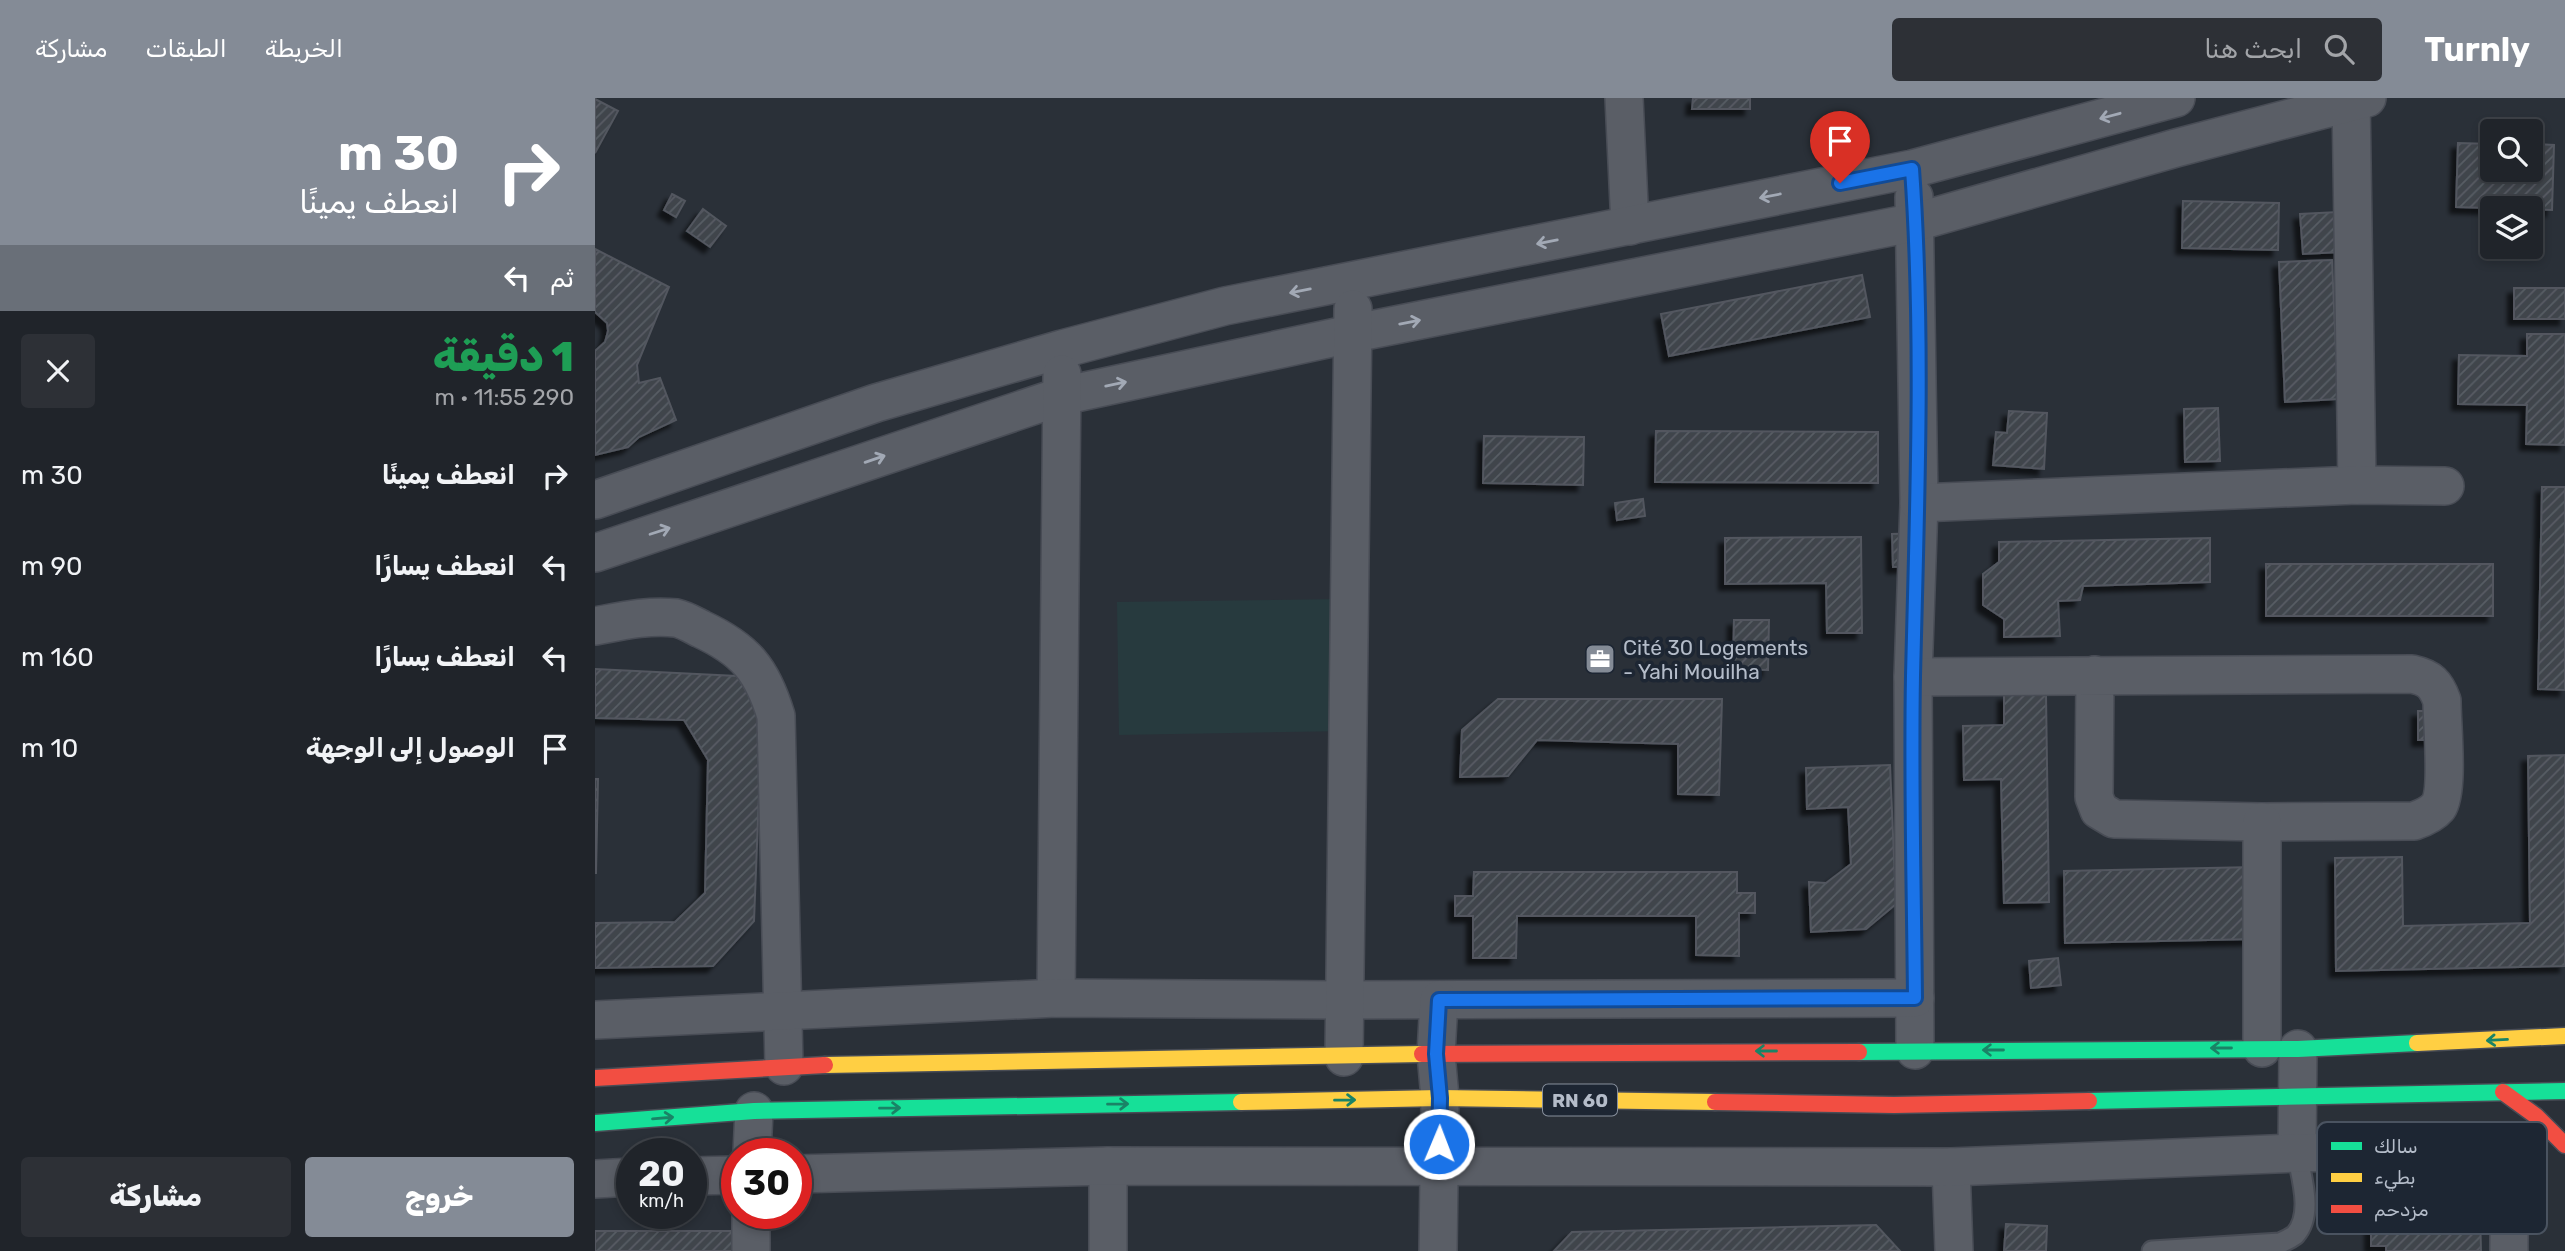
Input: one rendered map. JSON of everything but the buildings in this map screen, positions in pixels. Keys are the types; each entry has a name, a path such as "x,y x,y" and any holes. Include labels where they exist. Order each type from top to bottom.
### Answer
{"main road":[{"name":"RN 60","path":"595,1078 784,1066 1436,1054 2298,1049 2565,1037"},
{"name":"RN 60","path":"595,1124 754,1111 1440,1098 1894,1105 2565,1091"},
{"path":"2503,1092 2542,1122"},
{"path":"2547,1127 2565,1145"}],"street":[{"path":"1624,98 1630,226"},
{"path":"595,500 876,403 1062,349 1226,306 1912,169 2176,98"},
{"path":"595,553 1062,396 1355,332 1916,222 2356,99 2357,485"},
{"path":"1912,169 1916,222 1919,503 1913,677 1915,1050"},
{"path":"1344,1057 1355,332 1352,281"},
{"path":"1056,998 1062,349"},
{"path":"768,441 784,490"},
{"path":"1919,503 2357,485 2445,486"},
{"path":"595,626 640,617 679,619 716,636 747,657 767,687 776,716 784,1066"},
{"path":"1913,677 2095,675 2412,674 2427,677 2438,687 2442,701 2444,793 2437,807 2425,817 2414,821 2114,819 2099,810 2094,797 2095,675"},
{"path":"2262,822 2262,1048"},
{"path":"595,1020 1056,998 1915,998"},
{"path":"1438,1251 1440,1098 1436,1054 1439,1000"},
{"path":"2297,1153 2298,1049"},
{"path":"753,1138 754,1111"},
{"path":"812,1174 1108,1166 1951,1167 2317,1153"},
{"path":"1108,1166 1108,1251"},
{"path":"1951,1167 1954,1251"},
{"path":"595,1178 616,1177"},
{"path":"751,1229 751,1251"}],"lane":[{"path":"2152,1251 2280,1243 2295,1235 2302,1223 2305,1208 2297,1153"}],"green space":[{"path":"1346,599 1348,731 1119,735 1117,602"}],"traffic: fast":[{"path":"1859,1052 2298,1049 2417,1043"},
{"path":"2089,1101 2565,1091"},
{"path":"595,1123 754,1111 1241,1102"}],"traffic: slow":[{"path":"2417,1043 2565,1036"},
{"path":"825,1065 1422,1054"},
{"path":"1241,1102 1440,1098 1715,1102"}],"traffic: jam":[{"path":"1422,1054 1859,1052"},
{"path":"595,1078 825,1065"},
{"path":"2503,1092 2542,1122"},
{"path":"1715,1102 1894,1105 2089,1101"},
{"path":"2547,1127 2565,1145"}],"place":[{"name":"Cité 30 Logements - Yahi Mouilha","path":"1600,659"}],"route":[{"path":"1439,1144 1440,1098 1436,1054 1439,1000 1915,998 1913,677 1919,503 1916,222 1912,169 1840,183"}]}
